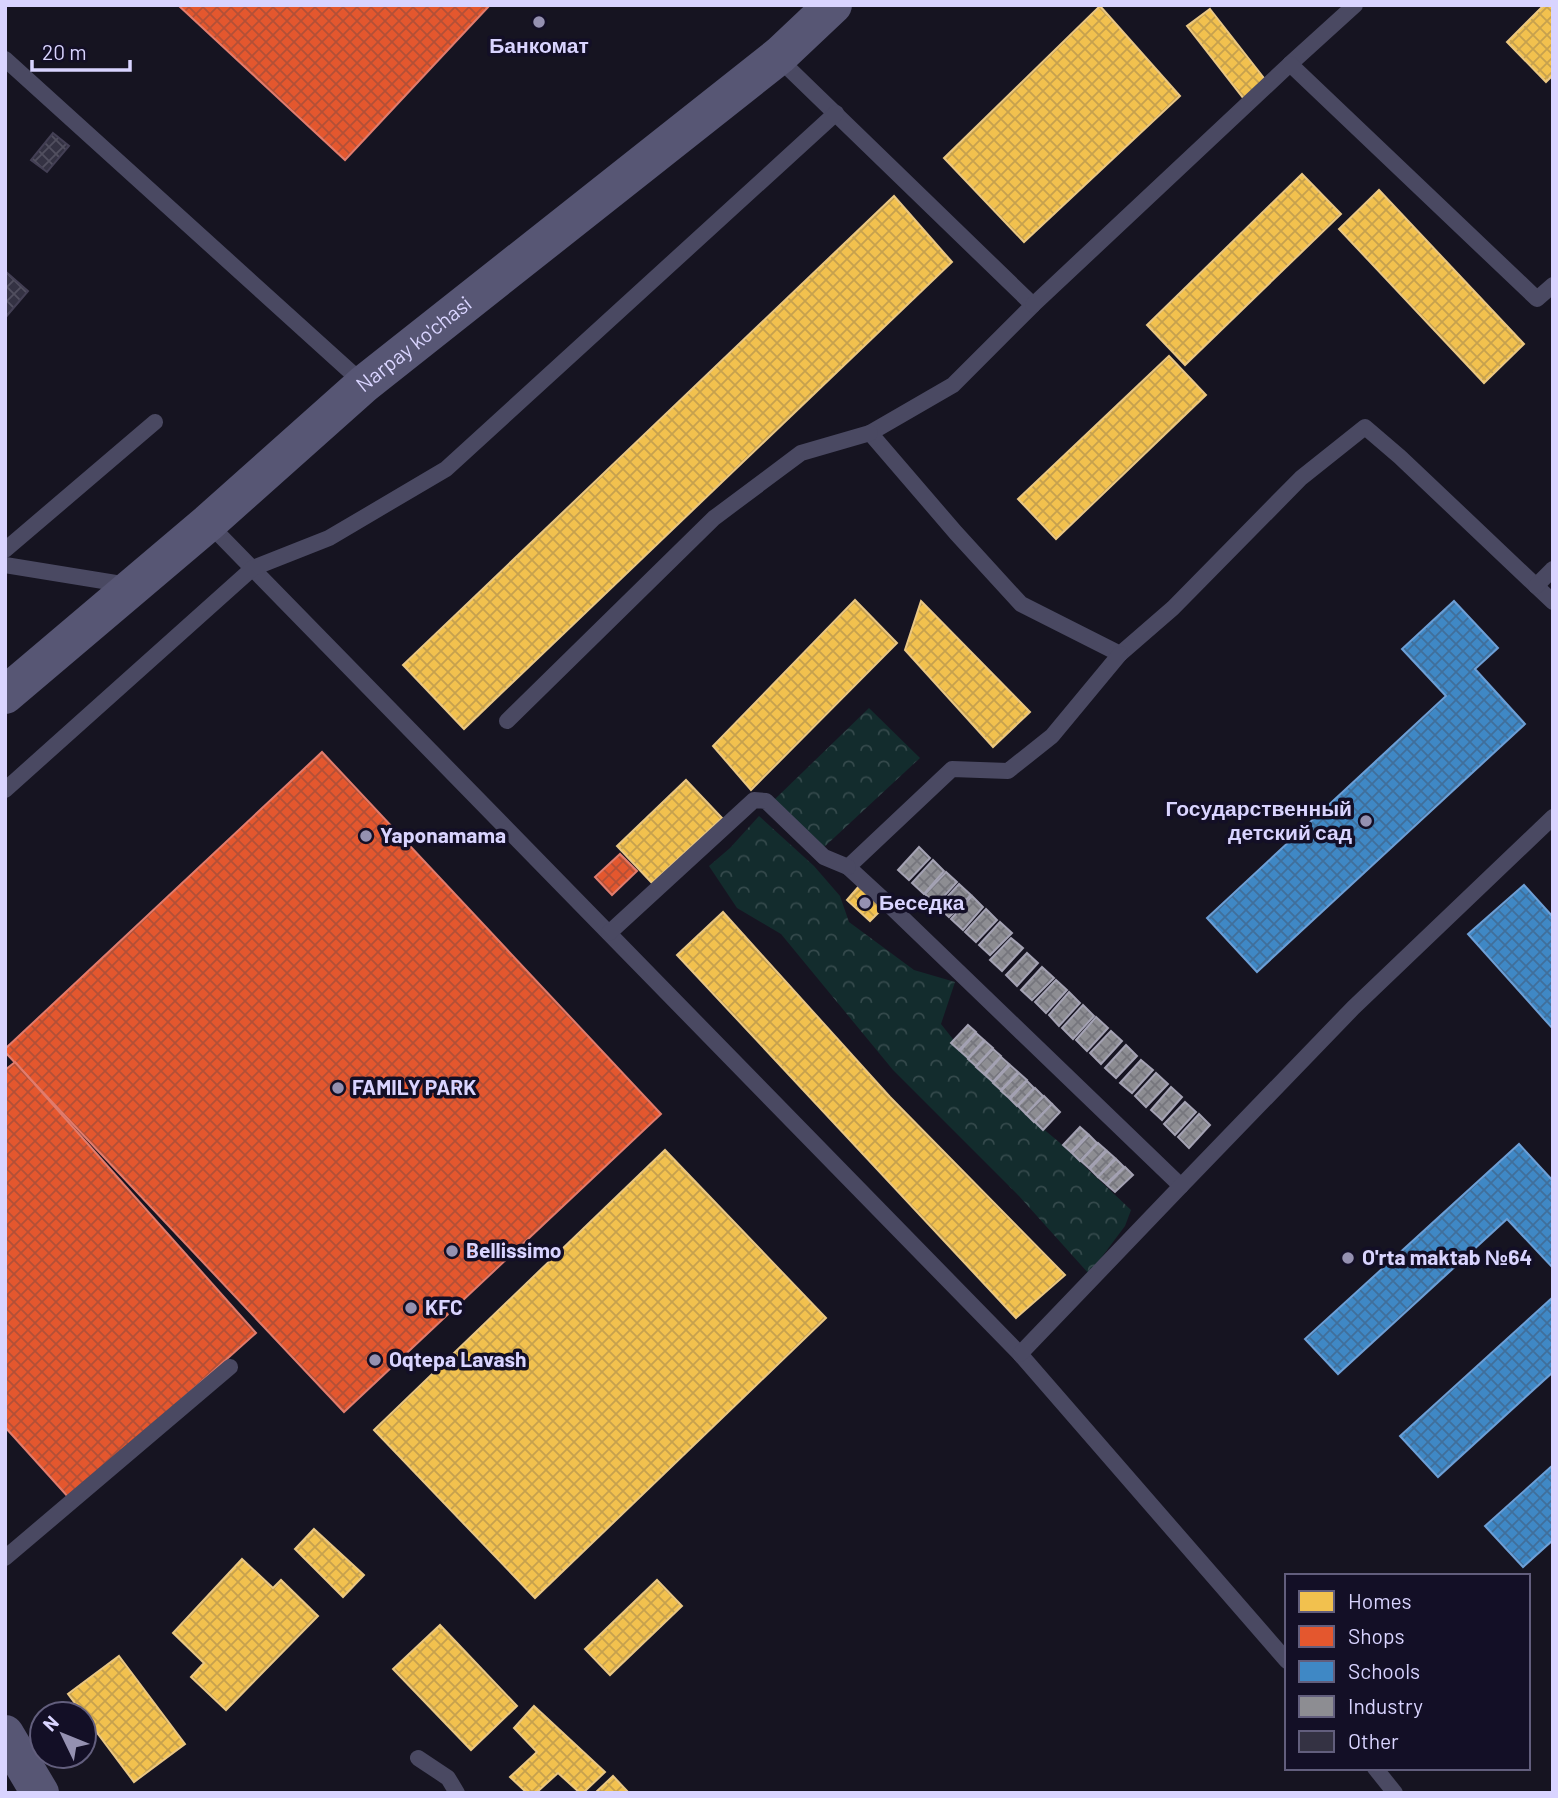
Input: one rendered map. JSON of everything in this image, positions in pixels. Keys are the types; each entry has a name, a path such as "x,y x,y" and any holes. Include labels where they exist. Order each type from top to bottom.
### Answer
{"main road":[{"name":"Narpay ko'chasi","path":"5,695 208,523 364,384 777,57 833,5"},
{"path":"5,1734 40,1793"}],"lane":[{"path":"507,721 714,518 801,453 870,433 953,385 1033,305 1355,5"},
{"path":"777,57 1033,305"},
{"path":"5,59 364,384"},
{"path":"1290,64 1537,299 1553,285"},
{"path":"5,790 253,568 329,538 446,469 836,113"},
{"path":"5,550 155,422"},
{"path":"848,867 952,769 1008,771 1052,736 1120,654 1173,608 1301,478 1365,427 1553,602"},
{"path":"870,433 1021,604 1120,654"},
{"path":"208,523 1020,1354 1285,1659"},
{"path":"5,565 134,586"},
{"path":"1536,586 1553,569"},
{"path":"609,933 743,807 754,800 766,801 824,857 848,867 885,901 1181,1186"},
{"path":"1020,1354 1353,1008 1553,817"},
{"path":"6,1557 230,1367"},
{"path":"418,1758 448,1778 457,1793"},
{"path":"1377,1770 1395,1793"}],"green space":[{"path":"869,708 920,758 822,849 774,800"},
{"path":"759,816 814,866 840,896 849,922 914,970 955,982 941,1024 967,1057 1017,1107 1059,1142 1131,1210 1125,1226 1089,1274 1019,1196 893,1070 781,934 737,908 709,866 730,848"}],"building: Homes":[{"path":"1544,5 1553,5 1553,75 1546,82 1507,42"},
{"path":"1100,6 1180,96 1024,242 944,158"},
{"path":"1210,9 1267,82 1244,99 1187,26"},
{"path":"1302,174 1341,214 1185,365 1147,325"},
{"path":"1379,190 1524,344 1484,383 1339,229"},
{"path":"894,196 952,262 464,729 403,665"},
{"path":"1169,356 1206,395 1056,539 1018,499"},
{"path":"855,600 897,643 751,790 713,746"},
{"path":"921,601 1030,712 993,747 905,650"},
{"path":"686,780 722,818 652,883 617,846"},
{"name":"Беседка","path":"860,885 884,907 870,921 847,900"},
{"path":"723,912 890,1097 1065,1275 1016,1318 677,955"},
{"path":"665,1150 826,1318 535,1598 374,1430"},
{"path":"314,1529 364,1575 343,1597 295,1549"},
{"path":"242,1559 273,1588 281,1580 318,1616 226,1710 191,1677 204,1663 173,1633"},
{"path":"657,1580 682,1606 610,1675 585,1649"},
{"path":"440,1625 517,1706 471,1750 393,1669"},
{"path":"119,1656 185,1744 134,1782 98,1734 98,1700 72,1700 68,1694"},
{"path":"534,1706 605,1772 583,1793 558,1773 536,1793 527,1793 510,1777 537,1752 514,1728"},
{"path":"613,1776 629,1793 595,1793"}],"building: Shops":[{"path":"178,5 490,5 345,160"},
{"name":"FAMILY PARK","path":"322,752 661,1114 344,1412 5,1052 5,1049"},
{"path":"620,854 637,871 612,895 595,877"},
{"path":"15,1062 256,1333 70,1499 5,1427 5,1070"}],"building: Schools":[{"name":"Государственный детский сад","path":"1454,601 1498,648 1475,669 1525,724 1257,972 1207,918 1446,696 1402,649"},
{"path":"1524,885 1553,917 1553,1029 1468,934"},
{"path":"1519,1144 1553,1181 1553,1268 1507,1219 1338,1374 1305,1339"},
{"path":"1553,1297 1553,1372 1438,1477 1400,1436"},
{"path":"1553,1465 1553,1540 1523,1567 1485,1526"}],"building: Industry":[{"path":"919,847 930,858 909,880 898,870"},
{"path":"933,860 944,871 924,894 912,883"},
{"path":"946,872 957,882 936,905 925,894"},
{"path":"959,884 971,895 949,917 938,907"},
{"path":"972,896 983,907 963,930 951,919"},
{"path":"986,909 997,920 976,942 965,932"},
{"path":"1000,922 1012,933 990,955 979,945"},
{"path":"1011,938 1023,948 1002,971 990,960"},
{"path":"1027,953 1038,963 1017,986 1006,975"},
{"path":"1042,967 1054,978 1032,1000 1021,990"},
{"path":"1056,980 1067,990 1046,1013 1035,1002"},
{"path":"1069,992 1080,1003 1059,1026 1049,1015"},
{"path":"1083,1005 1094,1016 1073,1039 1062,1028"},
{"path":"1096,1017 1108,1028 1087,1051 1076,1040"},
{"path":"968,1025 976,1032 959,1050 951,1043"},
{"path":"1111,1031 1122,1041 1101,1064 1090,1053"},
{"path":"976,1033 984,1040 968,1058 960,1051"},
{"path":"985,1041 993,1048 976,1066 968,1059"},
{"path":"1126,1045 1137,1056 1116,1078 1105,1068"},
{"path":"993,1049 1001,1056 984,1074 976,1067"},
{"path":"1001,1057 1009,1064 993,1082 985,1075"},
{"path":"1141,1060 1153,1070 1132,1093 1120,1083"},
{"path":"1010,1065 1018,1072 1001,1090 993,1083"},
{"path":"1019,1073 1027,1080 1009,1098 1001,1091"},
{"path":"1156,1073 1168,1084 1146,1107 1135,1096"},
{"path":"1027,1081 1034,1088 1017,1106 1010,1099"},
{"path":"1171,1087 1182,1097 1162,1120 1151,1110"},
{"path":"1035,1088 1043,1096 1026,1114 1018,1106"},
{"path":"1044,1096 1052,1104 1034,1122 1026,1114"},
{"path":"1185,1102 1196,1112 1175,1135 1164,1124"},
{"path":"1052,1104 1060,1112 1043,1130 1035,1122"},
{"path":"1199,1114 1210,1125 1189,1148 1178,1137"},
{"path":"1080,1127 1088,1134 1071,1152 1063,1145"},
{"path":"1089,1135 1097,1143 1080,1161 1072,1153"},
{"path":"1098,1143 1106,1150 1089,1168 1081,1161"},
{"path":"1107,1151 1115,1158 1098,1177 1090,1169"},
{"path":"1116,1159 1124,1167 1106,1184 1098,1177"},
{"path":"1125,1167 1133,1175 1115,1192 1107,1185"}],"building: Other":[{"path":"53,133 69,146 47,172 31,160"},
{"path":"5,271 28,291 5,318"}],"place":[{"name":"Банкомат","path":"539,22"},
{"name":"Государственный детский сад","path":"1366,821"},
{"name":"Yaponamama","path":"366,836"},
{"name":"Беседка","path":"865,903"},
{"name":"FAMILY PARK","path":"338,1088"},
{"name":"Bellissimo","path":"452,1251"},
{"name":"O'rta maktab №64","path":"1348,1258"},
{"name":"KFC","path":"411,1308"},
{"name":"Oqtepa Lavash","path":"375,1360"}]}
